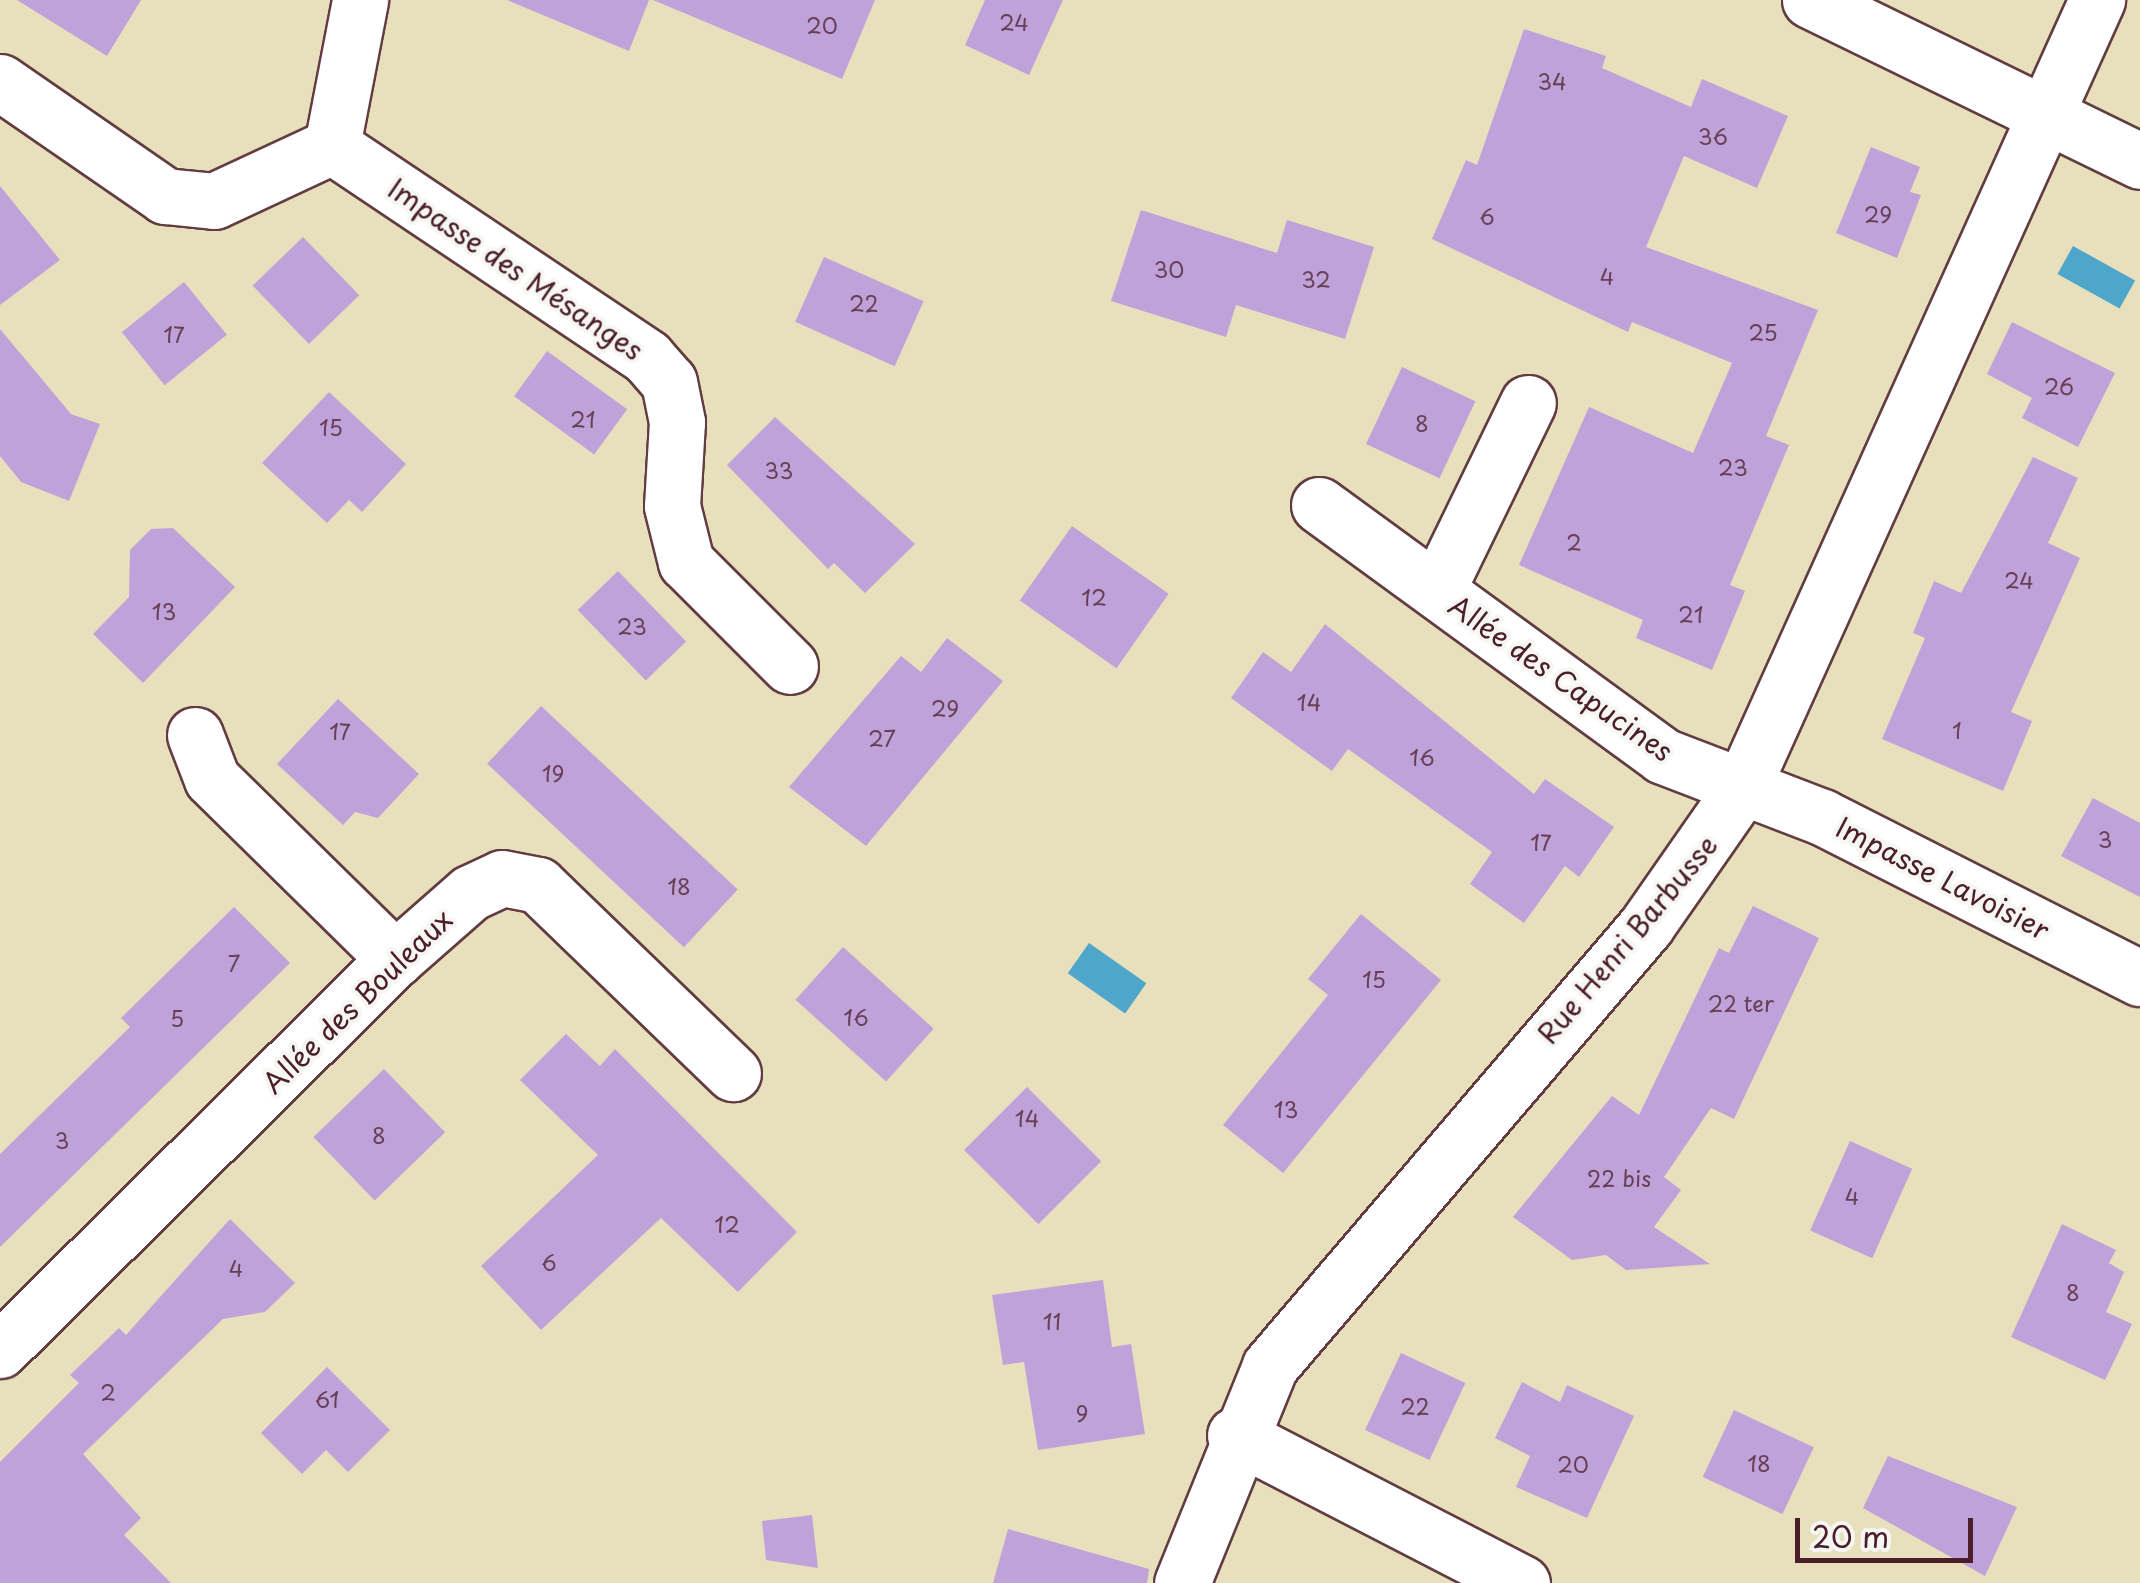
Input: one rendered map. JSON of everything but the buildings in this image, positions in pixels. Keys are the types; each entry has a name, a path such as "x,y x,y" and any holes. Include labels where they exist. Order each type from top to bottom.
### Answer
{"street":[{"path":"0,82 165,196 214,201 332,146 360,0"},
{"path":"1810,0 2044,108 2140,161"},
{"name":"Rue Henri Barbusse","path":"1182,1583 1236,1435 1292,1336 1646,926 1741,790 2044,108 2096,0"},
{"name":"Impasse des Mésanges","path":"332,146 647,357 669,382 677,422 672,506 686,562 790,666"},
{"name":"Allée des Capucines","path":"1437,590 1528,404"},
{"name":"Allée des Capucines","path":"1319,505 1664,756 1741,790"},
{"path":"195,735 212,778 395,959"},
{"name":"Impasse Lavoisier","path":"1741,790 1822,817 2140,978"},
{"name":"Allée des Bouleaux","path":"0,1350 395,959 470,893 502,878 538,884 733,1073"},
{"path":"1236,1435 1522,1583"}],"water":[{"path":"2073,246 2135,280 2120,308 2057,274"},
{"path":"1089,943 1146,983 1125,1013 1068,973"}]}
